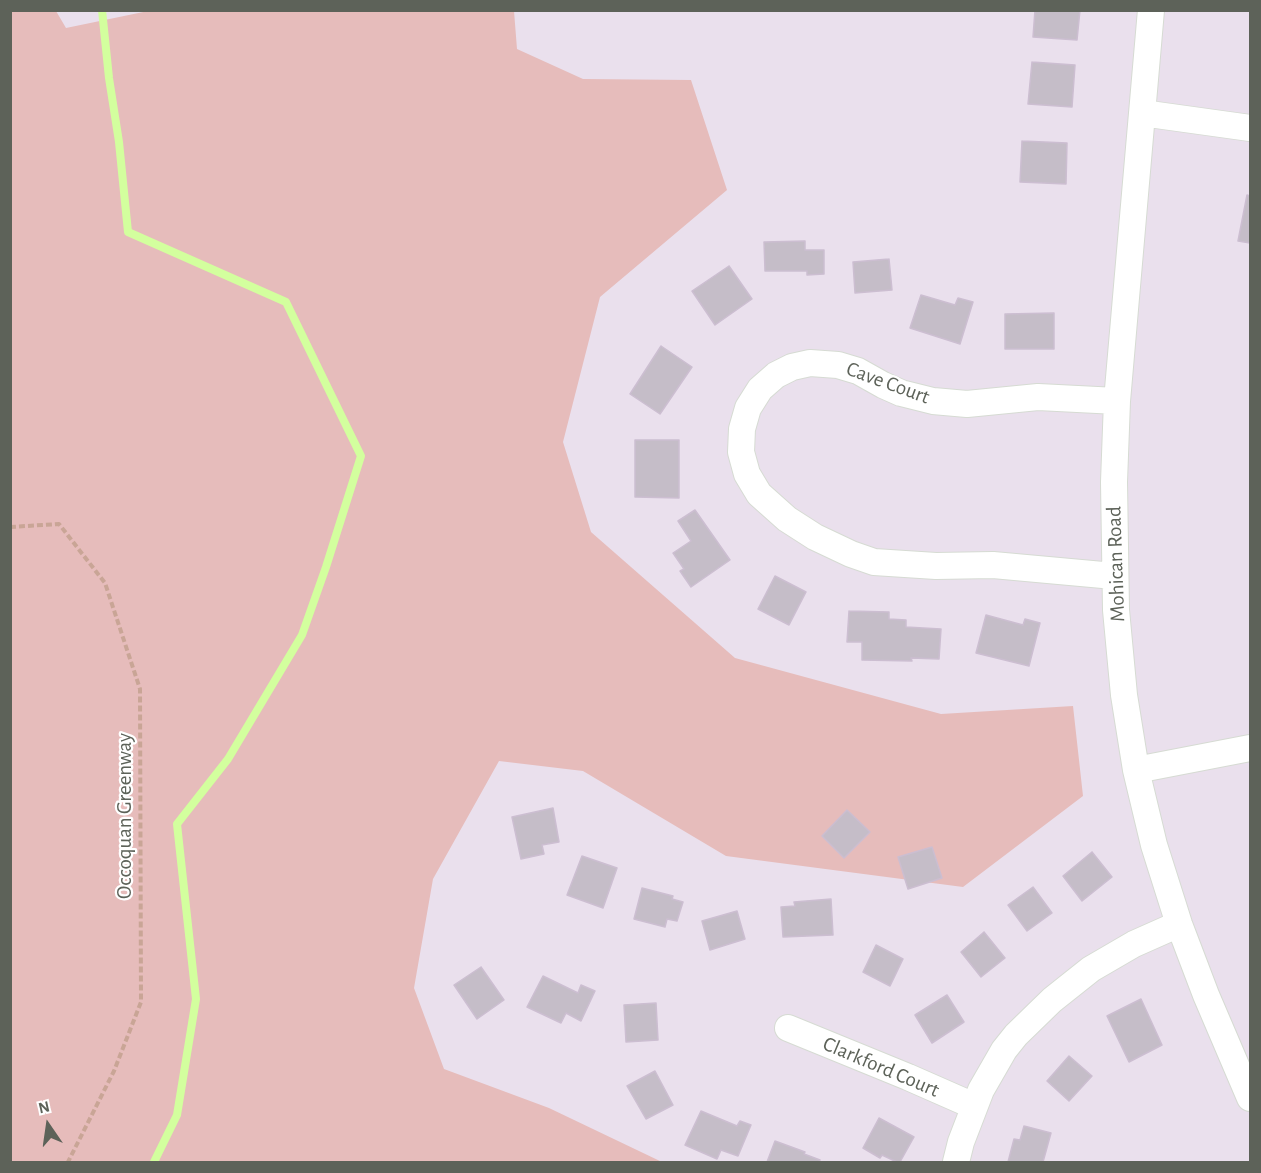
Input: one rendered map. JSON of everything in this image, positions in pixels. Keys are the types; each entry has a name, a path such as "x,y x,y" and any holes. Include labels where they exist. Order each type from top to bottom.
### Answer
{"street":[{"name":"Mohican Road","path":"1151,10 1117,401 1114,482 1116,610 1124,695 1136,770 1154,845 1179,924 1206,995 1251,1098"},
{"path":"1142,113 1251,128"},
{"name":"Cave Court","path":"1114,576 993,565 936,566 874,562 814,537 787,519 759,494 747,474 741,452 742,429 748,408 760,389 776,375 792,367 810,363 838,365 858,371 901,393 933,401 967,404 1038,397 1117,401"},
{"path":"1136,770 1251,748"},
{"path":"956,1162 961,1142 981,1090 1004,1050 1016,1035 1052,999 1091,969 1125,949 1179,924"},
{"name":"Clarkford Court","path":"788,1028 974,1106"}],"path":[{"name":"Occoquan Greenway","path":"10,527 59,524 105,583 140,689 141,1002 114,1071 68,1162"}],"shaded area":[{"path":"153,10 514,11 517,49 583,79 691,80 727,190 600,297 563,442 591,532 735,658 941,714 1073,706 1083,796 963,887 726,856 583,771 499,761 433,879 414,988 444,1069 549,1108 662,1162 11,1162 10,11 56,11 66,28"}],"building":[{"path":"1035,10 1080,10 1077,40 1033,37"},
{"path":"1032,62 1075,65 1072,107 1028,104"},
{"path":"1022,141 1067,143 1066,184 1020,182"},
{"path":"1247,195 1250,196 1250,243 1238,241"},
{"path":"805,241 805,250 824,250 824,274 807,275 807,271 765,271 764,242"},
{"path":"889,259 892,290 855,293 853,262"},
{"path":"729,266 752,299 715,325 692,291"},
{"path":"921,295 955,305 958,298 973,302 960,344 910,328"},
{"path":"1054,313 1054,349 1005,349 1005,314"},
{"path":"661,346 692,367 660,414 630,394"},
{"path":"635,440 679,440 679,498 635,497"},
{"path":"695,510 730,560 691,587 680,571 684,569 673,553 691,541 678,521"},
{"path":"775,576 806,592 789,625 758,609"},
{"path":"849,611 889,612 889,619 906,620 906,627 941,629 939,659 862,660 862,642 847,642"},
{"path":"986,615 1023,625 1025,619 1040,623 1029,666 976,653"},
{"path":"553,808 559,842 542,845 544,854 521,859 512,817"},
{"path":"847,810 870,832 844,858 822,836"},
{"path":"932,847 942,878 908,889 898,857"},
{"path":"1092,852 1112,877 1082,901 1063,876"},
{"path":"582,856 617,868 603,908 567,895"},
{"path":"1033,887 1052,913 1027,931 1008,905"},
{"path":"642,888 673,896 672,899 683,902 677,921 667,919 665,927 634,919"},
{"path":"831,899 833,935 783,937 781,907 795,906 794,902"},
{"path":"737,911 745,939 710,950 702,921"},
{"path":"984,932 1005,958 981,977 961,952"},
{"path":"876,945 903,959 890,986 863,972"},
{"path":"481,967 504,1000 477,1019 454,985"},
{"path":"543,976 578,993 581,985 595,991 581,1021 566,1013 561,1023 527,1007"},
{"path":"947,995 964,1022 932,1043 915,1015"},
{"path":"1141,999 1162,1045 1129,1062 1107,1016"},
{"path":"656,1003 658,1040 626,1042 624,1005"},
{"path":"1069,1056 1092,1076 1069,1101 1047,1081"},
{"path":"655,1071 673,1105 646,1119 627,1086"},
{"path":"701,1111 737,1126 740,1121 751,1125 738,1156 721,1150 717,1159 685,1145"},
{"path":"879,1118 914,1137 900,1162 882,1155 880,1158 863,1148"},
{"path":"1024,1126 1051,1133 1043,1162 1008,1162 1014,1139 1020,1140"},
{"path":"775,1141 820,1160 819,1162 767,1162"}],"waterway":[{"path":"102,10 128,232 286,302 361,456 302,635 228,759 177,824 196,999 177,1115 154,1162"}]}
